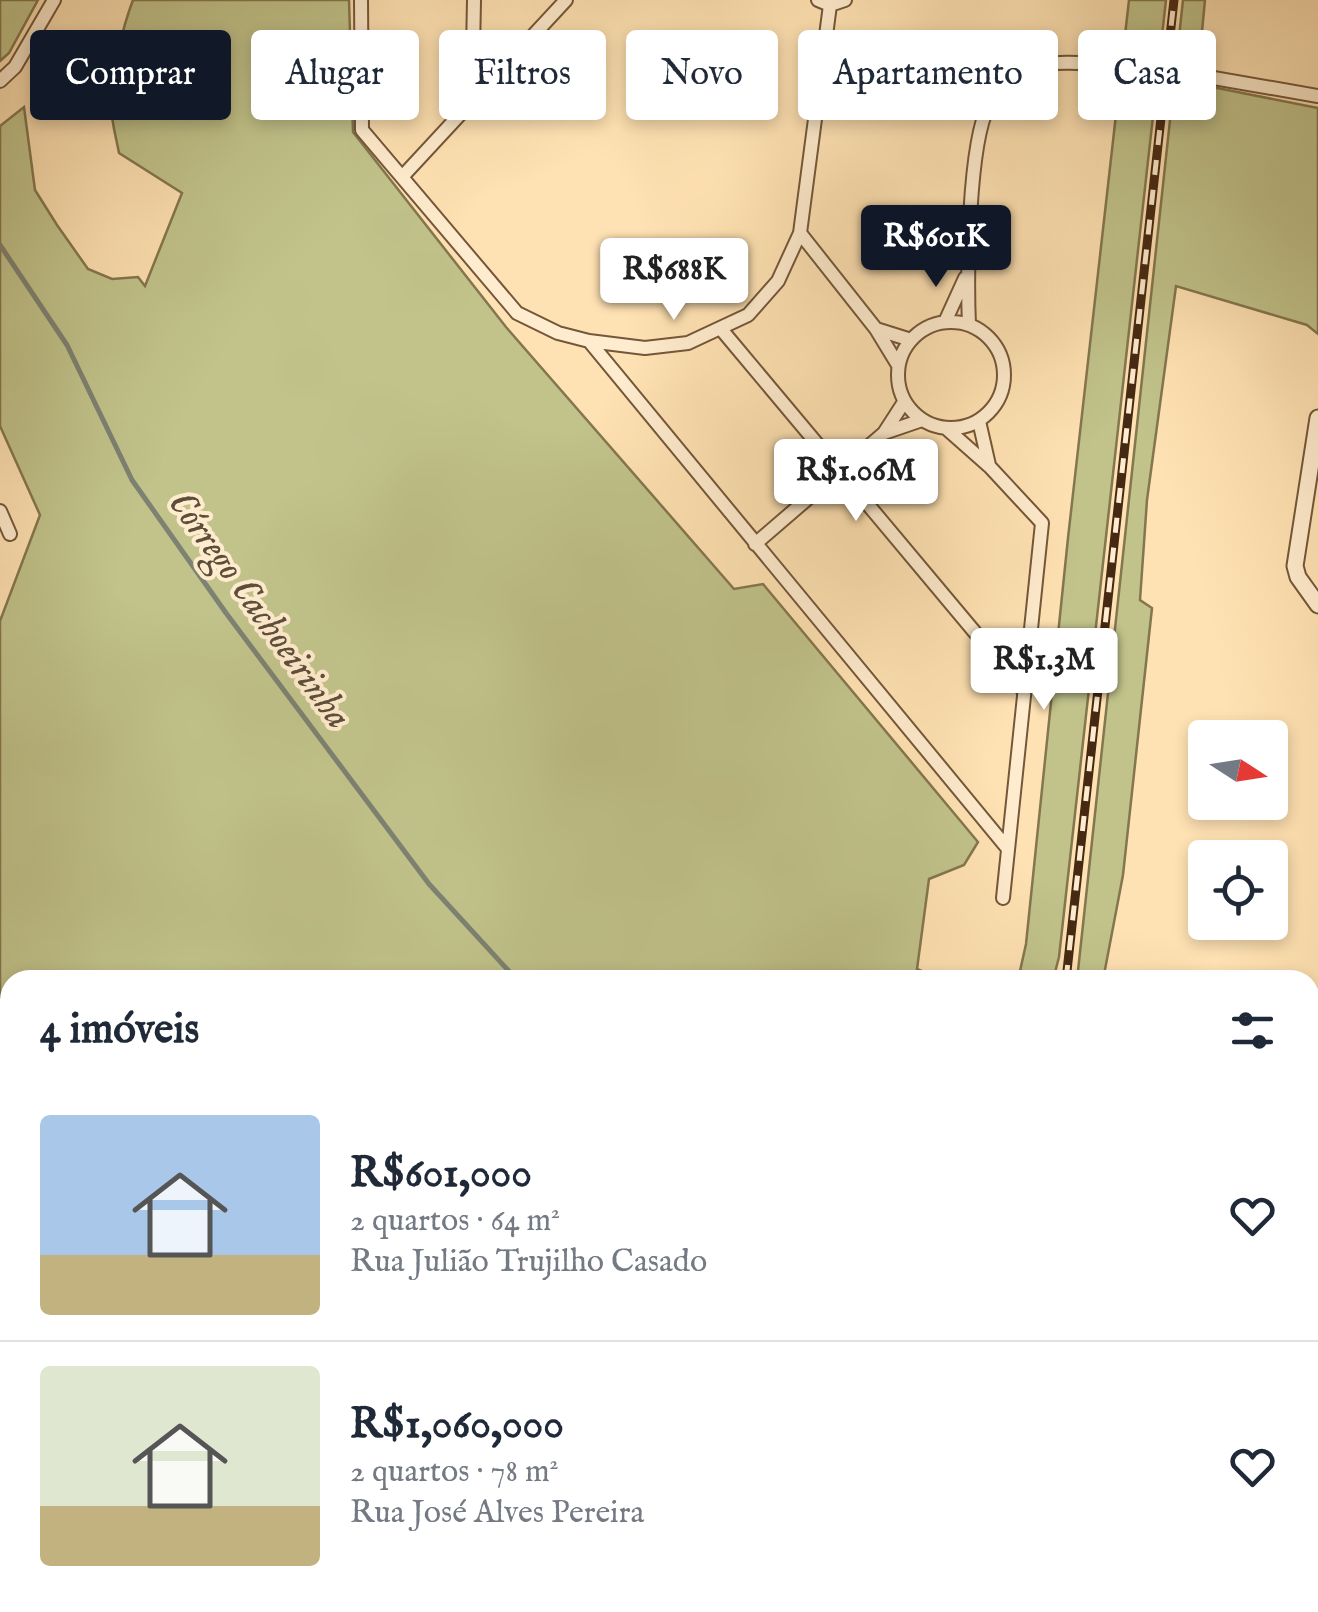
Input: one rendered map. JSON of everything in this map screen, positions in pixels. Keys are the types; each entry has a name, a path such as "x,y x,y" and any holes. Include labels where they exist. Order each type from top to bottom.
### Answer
{"street":[{"path":"0,81 14,67 54,0"},
{"path":"360,0 362,130 518,314 558,333 646,348 688,343 721,329 748,315 778,281 800,233 824,2 845,0"},
{"path":"473,30 474,0"},
{"path":"538,30 566,0"},
{"path":"969,325 966,276 979,131 990,105 1007,84 1029,68 1055,64 1179,72 1318,96"},
{"path":"402,177 454,120"},
{"path":"800,233 876,329 898,365"},
{"path":"945,322 966,276"},
{"path":"946,429 978,420 998,399 1004,370 993,343 969,325 945,322 926,328 911,340 898,365 898,384 904,402 922,420 946,429 990,467 1042,523 1003,898"},
{"path":"721,329 1024,691"},
{"path":"876,329 911,340"},
{"path":"589,341 1008,849"},
{"path":"755,544 884,432 904,402"},
{"path":"1318,418 1294,566 1312,587 1318,605"},
{"path":"884,432 922,420"},
{"path":"978,420 990,467"},
{"path":"0,511 10,534"}],"green space":[{"path":"0,0 38,0 9,53 0,61"},
{"path":"133,0 349,0 350,30 251,30 251,120 353,120 353,132 506,327 734,589 763,584 978,842 964,865 929,879 919,970 0,970 0,621 40,515 0,426 0,126 24,107 35,190 88,269 112,279 138,277 145,286 182,193 119,153 113,120 231,120 231,30 123,30"},
{"path":"1129,0 1166,0 1163,30 1126,30"},
{"path":"1183,0 1205,0 1202,30 1180,30"},
{"path":"1216,88 1318,108 1318,334 1307,325 1176,286 1147,500 1140,600 1152,608 1123,875 1105,970 1078,970 1170,120 1216,120"},
{"path":"1115,120 1153,120 1056,970 1020,970"}],"waterway":[{"name":"Córrego Cachoeirinha","path":"0,245 67,345 132,480 226,613 429,884 508,970"}],"railway":[{"path":"1067,970 1174,0"}]}
